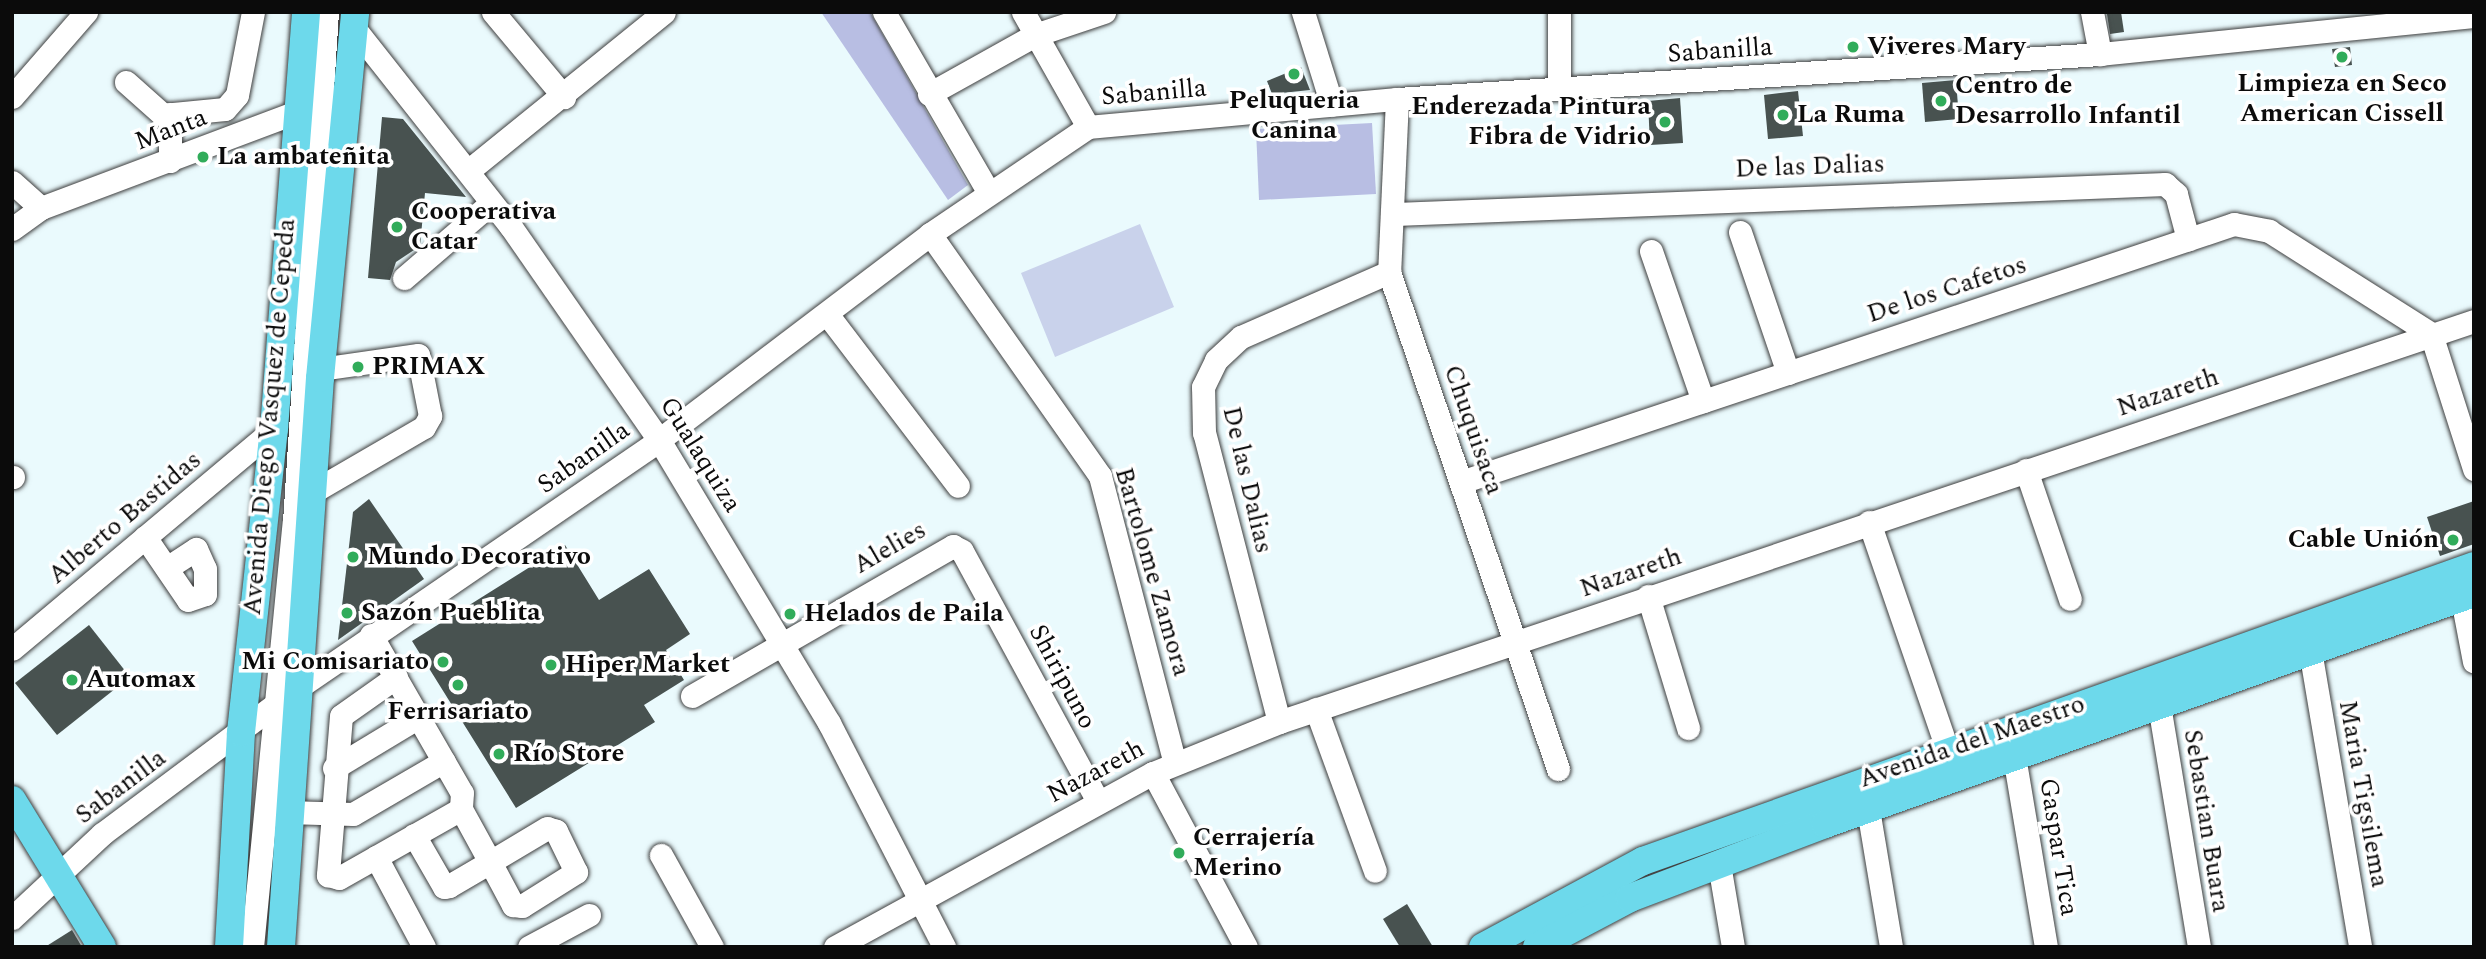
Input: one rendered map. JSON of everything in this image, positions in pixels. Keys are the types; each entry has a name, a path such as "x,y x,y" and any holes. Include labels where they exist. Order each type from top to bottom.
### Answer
{"main road":[{"name":"Avenida Diego Vasquez de Cepeda","path":"229,947 241,732 274,429 294,113 306,12"},
{"name":"Avenida Diego Vasquez de Cepeda","path":"281,947 287,813 285,697 314,491 335,96 350,17"},
{"name":"Avenida del Maestro","path":"1483,947 1643,861 1948,751 2159,705 2263,654 2310,650 2467,582"},
{"name":"Avenida del Maestro","path":"1538,947 1582,924 1719,864 2014,757 2052,729 2467,582"},
{"path":"1816,797 1825,824"},
{"path":"12,800 102,947"},
{"path":"1569,899 1582,924"}],"street":[{"path":"12,97 86,12"},
{"path":"126,82 157,112 170,114 219,111 230,104 253,12"},
{"path":"271,947 285,697 335,96 327,12"},
{"path":"493,12 564,97"},
{"path":"468,171 564,97 664,12"},
{"path":"884,12 929,94 989,193"},
{"path":"1023,12 1088,127"},
{"path":"929,94 1035,35 1104,12"},
{"path":"1303,12 1332,105"},
{"path":"1559,12 1559,89"},
{"path":"2092,12 2100,54"},
{"name":"Sabanilla","path":"12,918 57,875 285,697 371,635 659,440 930,234 1088,127 1397,99 2100,54 2463,15"},
{"name":"Gualaquiza","path":"350,17 468,171 659,440 783,643 921,899 944,947"},
{"name":"Manta","path":"12,229 41,208 335,96"},
{"name":"Chuquisaca","path":"1397,99 1395,214 1389,272 1558,769"},
{"path":"170,114 170,161"},
{"path":"12,183 41,208"},
{"name":"De las Dalias","path":"1395,214 2165,184 2176,194 2188,239"},
{"path":"404,278 491,204"},
{"name":"De los Cafetos","path":"1461,482 2234,224 2269,230 2431,334"},
{"path":"1740,232 1788,373"},
{"name":"Bartolome Zamora","path":"930,234 1100,476 1175,763"},
{"path":"1651,251 1703,401"},
{"name":"De las Dalias","path":"1279,722 1204,433 1203,387 1216,360 1241,337 1389,272"},
{"path":"827,314 958,486"},
{"name":"Nazareth","path":"835,947 1153,773 1279,722 1516,640 2474,321"},
{"path":"2431,334 2474,469"},
{"path":"314,491 424,427 430,416 418,355 321,369"},
{"name":"Alberto Bastidas","path":"12,649 274,429"},
{"path":"2026,470 2070,599"},
{"path":"1869,522 1948,751"},
{"path":"145,537 167,568"},
{"name":"Alelies","path":"692,696 953,546"},
{"name":"Shiripuno","path":"953,546 962,551 1098,802"},
{"path":"2467,582 2474,662"},
{"path":"1648,596 1688,728"},
{"path":"371,635 462,793 461,809 490,862 444,887 414,835"},
{"name":"Maria Tigsilema","path":"2310,650 2360,947"},
{"path":"396,677 341,716 330,814 328,876 339,877 461,809"},
{"path":"252,947 285,697"},
{"name":"Sebastian Buara","path":"2159,705 2199,947"},
{"path":"1317,709 1375,871"},
{"path":"334,768 417,718"},
{"name":"Gaspar Tica","path":"2014,757 2046,947"},
{"path":"287,813 330,814 360,810 444,761"},
{"path":"1153,773 1246,947"},
{"path":"1868,809 1891,947"},
{"path":"661,855 712,947"},
{"path":"376,857 424,947"},
{"path":"1719,864 1733,947"},
{"path":"529,947 589,915"}],"shaded area":[{"path":"821,12 870,12 968,185 948,200"},
{"path":"1372,123 1376,194 1259,200 1256,129"},
{"path":"1140,224 1174,307 1055,357 1021,273"}],"building":[{"path":"2121,12 2124,32 2110,34 2107,14"},
{"name":"Limpieza en Seco American Cissell","path":"2350,47 2352,65 2335,67 2332,49"},
{"name":"Peluqueria Canina","path":"1301,67 1310,90 1272,94 1267,81"},
{"name":"Centro de Desarrollo Infantil","path":"1956,80 1959,119 1925,122 1922,83"},
{"name":"La Ruma","path":"1798,91 1803,136 1768,139 1764,95"},
{"name":"Enderezada Pintura Fibra de Vidrio","path":"1680,98 1683,143 1650,145 1648,101"},
{"path":"382,117 403,119 466,197 425,193 420,246 396,262 390,280 368,278"},
{"path":"369,499 424,579 338,640 353,512"},
{"path":"2474,501 2474,544 2440,556 2427,517"},
{"name":"Hiper Market","path":"565,545 599,600 649,569 690,634 666,650 684,680 644,705 655,722 516,808 412,641"},
{"name":"Automax","path":"89,625 130,677 57,735 15,683"},
{"path":"1407,904 1433,947 1400,947 1383,919"},
{"path":"72,930 82,947 45,947"}],"place":[{"name":"Viveres Mary","path":"1853,47"},
{"name":"Limpieza en Seco American Cissell","path":"2342,57"},
{"name":"Peluqueria Canina","path":"1294,74"},
{"name":"Centro de Desarrollo Infantil","path":"1941,101"},
{"name":"La Ruma","path":"1783,115"},
{"name":"Enderezada Pintura Fibra de Vidrio","path":"1665,122"},
{"name":"La ambateñita","path":"203,157"},
{"name":"Cooperativa Catar","path":"397,227"},
{"name":"PRIMAX","path":"358,367"},
{"name":"Cable Unión","path":"2453,540"},
{"name":"Mundo Decorativo","path":"353,557"},
{"name":"Sazón Pueblita","path":"347,613"},
{"name":"Helados de Paila","path":"790,614"},
{"name":"Mi Comisariato","path":"443,662"},
{"name":"Hiper Market","path":"551,665"},
{"name":"Automax","path":"72,680"},
{"name":"Ferrisariato","path":"458,685"},
{"name":"Río Store","path":"499,754"},
{"name":"Cerrajería Merino","path":"1179,853"}]}
